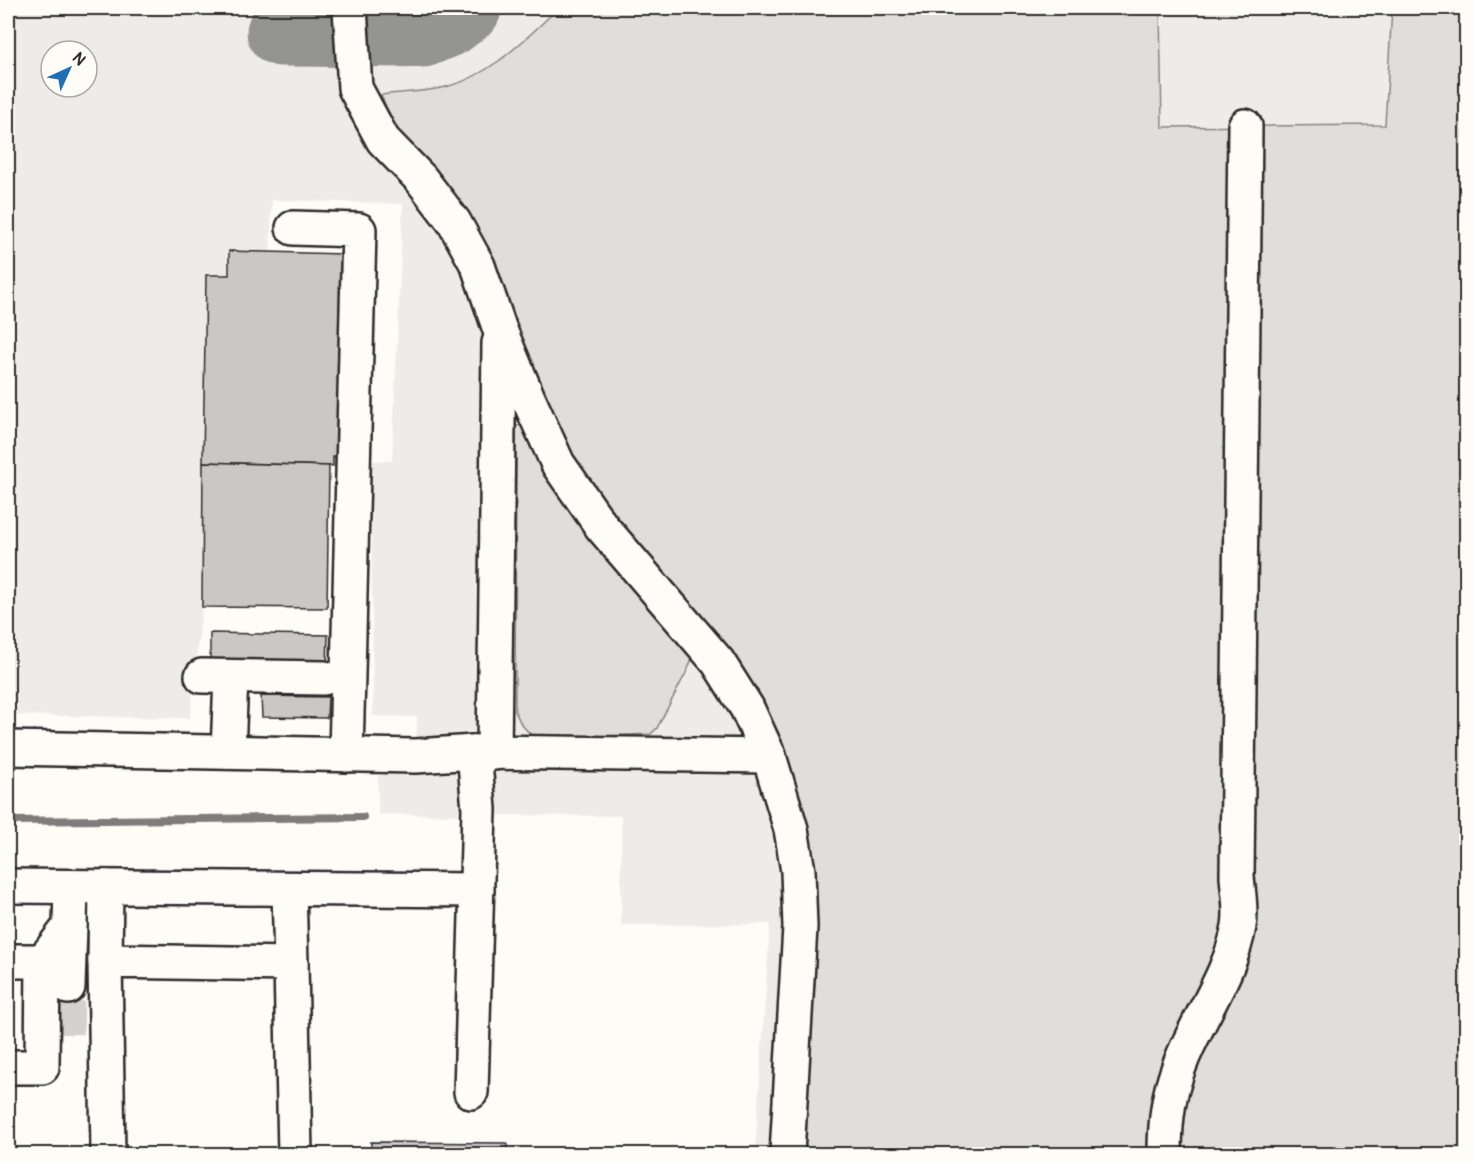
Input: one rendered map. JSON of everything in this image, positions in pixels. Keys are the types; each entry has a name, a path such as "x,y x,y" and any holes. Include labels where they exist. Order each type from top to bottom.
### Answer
{"lane":[{"path":"350,8 355,88 383,140 420,179 453,222 478,266 500,330 558,464 602,526 718,662 747,708 769,756 791,829 798,871 800,927 787,1155"},
{"path":"1165,1155 1165,1138 1173,1084 1197,1026 1222,976 1234,946 1239,925 1237,876 1245,126"},
{"path":"293,228 359,230 346,755"},
{"path":"471,1092 479,809 484,752 500,330"},
{"path":"228,752 216,676 324,678"},
{"path":"8,748 416,756 484,752 769,756"},
{"path":"8,886 477,890"},
{"path":"68,987 71,886"},
{"path":"106,887 108,1155"},
{"path":"289,889 295,1155"},
{"path":"42,1067 44,961 69,926"},
{"path":"105,945 291,964"},
{"path":"8,961 44,961"},
{"path":"42,1067 68,1034"},
{"path":"8,1067 42,1067"}],"shaded area":[{"path":"8,8 1466,8 1466,1154 755,1154 770,924 621,925 621,816 378,814 378,777 415,760 416,756 417,717 373,716 371,461 392,461 403,204 272,200 270,252 344,254 333,466 329,466 327,608 202,607 190,718 8,715"},
{"path":"553,8 1160,8 1162,127 1385,125 1392,8 1466,8 1466,1154 801,1154 813,946 728,658 682,595 608,517 542,404 521,335 482,237 446,183 395,128 381,95 446,87 476,75 515,48 551,15"},
{"path":"524,425 556,489 582,528 693,656 657,728 651,734 535,739 521,724 515,711 516,426"}],"building":[{"path":"229,251 344,254 341,457 333,457 333,466 203,462 206,275 229,275"},
{"path":"203,462 329,466 327,608 202,607"},
{"path":"210,633 328,635 327,665 210,664"},
{"path":"261,696 328,697 327,718 262,717"},
{"path":"371,1142 507,1143 507,1154 371,1154"}],"waterway":[{"path":"8,821 363,817"}],"taxiway":[{"path":"281,32 423,33 449,22 467,8"}],"tunnel":[{"path":"67,1034 68,987"}]}
